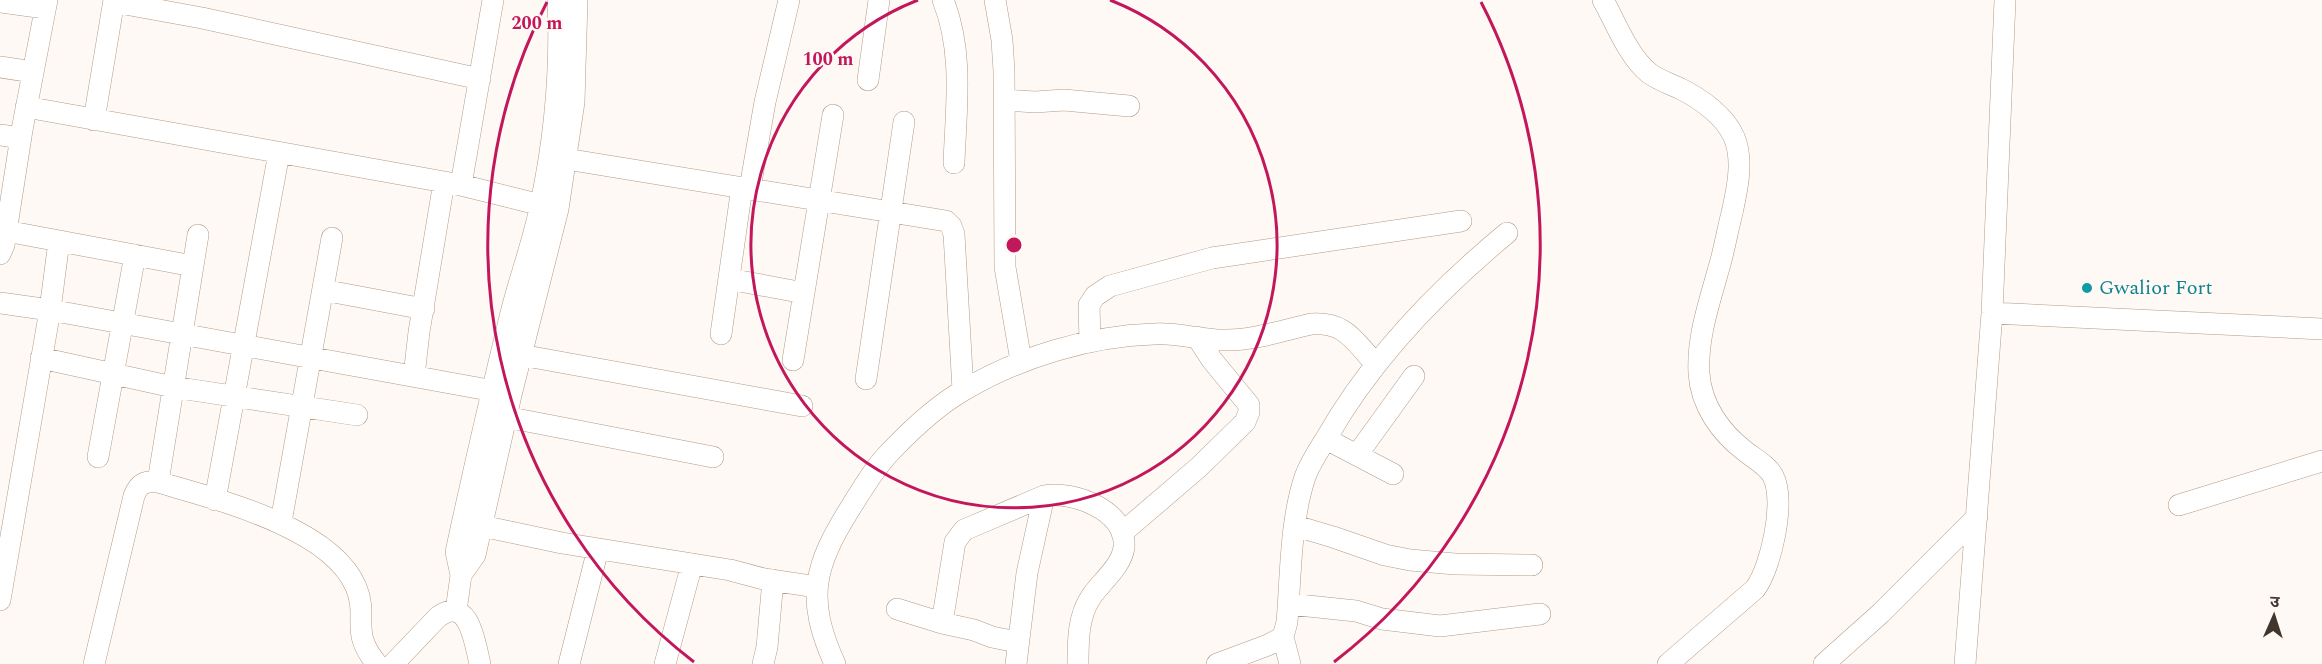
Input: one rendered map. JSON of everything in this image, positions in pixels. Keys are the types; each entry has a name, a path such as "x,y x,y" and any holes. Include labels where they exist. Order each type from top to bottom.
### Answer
{"street":[{"path":"414,376 424,309 480,78 492,0"},
{"path":"461,575 475,555 506,417 502,392 521,355 550,207 559,44 558,0"},
{"path":"456,610 461,575 456,552 502,392 518,284 550,207 566,159 574,102 577,0"},
{"path":"721,334 746,187 789,0"},
{"path":"868,80 879,0"},
{"path":"943,0 951,21 957,59 954,163"},
{"path":"995,0 1002,40 1005,267 1021,361"},
{"path":"1603,0 1643,67 1651,75 1684,90 1711,108 1734,136 1739,154 1737,190 1701,336 1699,374 1707,405 1716,422 1730,439 1766,467 1773,476 1777,490 1774,539 1766,572 1760,582 1755,589 1668,664"},
{"path":"1965,664 1992,314 2006,0"},
{"path":"94,120 114,1 203,9 480,78"},
{"path":"0,2 46,4 21,138 6,196 6,231 0,254"},
{"path":"0,67 33,72"},
{"path":"1004,100 1035,102 1064,100 1129,106"},
{"path":"27,108 453,184 550,207"},
{"path":"793,360 833,115"},
{"path":"866,379 904,122"},
{"path":"0,135 21,138"},
{"path":"215,500 279,153"},
{"path":"566,159 946,221 954,234 963,390"},
{"path":"1090,342 1089,306 1095,296 1110,286 1212,258 1461,220"},
{"path":"6,231 193,266"},
{"path":"1290,664 1283,637 1287,622 1296,526 1305,478 1326,439 1375,363 1456,276 1507,233"},
{"path":"158,482 198,235"},
{"path":"281,522 332,238"},
{"path":"0,600 50,310 59,241"},
{"path":"98,457 135,255"},
{"path":"729,279 804,293"},
{"path":"322,290 424,309"},
{"path":"0,303 50,310 502,392"},
{"path":"1992,314 2322,329"},
{"path":"835,664 824,639 817,587 823,558 838,528 864,487 890,453 937,410 963,390 1021,361 1090,342 1155,333 1227,340 1324,323 1335,325 1345,332 1375,363"},
{"path":"1122,534 1199,467 1245,422 1249,412 1249,405 1212,360 1197,337"},
{"path":"521,355 802,406"},
{"path":"41,358 173,387 357,415"},
{"path":"1357,455 1414,376"},
{"path":"506,417 713,457"},
{"path":"1326,439 1392,474"},
{"path":"2179,505 2322,461"},
{"path":"94,664 134,496 142,483 158,482 281,522 311,539 350,575 357,588 362,641 367,652 377,664"},
{"path":"942,623 955,542 964,530 1044,496 1057,494 1078,497 1095,504 1112,518 1122,534 1124,547 1120,558 1090,598 1084,610 1080,625 1078,664"},
{"path":"1016,664 1027,573 1044,496"},
{"path":"1824,664 1881,613 1977,517"},
{"path":"482,526 598,549 817,587"},
{"path":"1296,526 1385,555 1410,560 1532,566"},
{"path":"569,664 598,549"},
{"path":"664,664 692,564"},
{"path":"763,664 767,647 773,580"},
{"path":"1289,604 1356,611 1389,621 1440,626 1540,614"},
{"path":"897,609 992,638 1017,642"},
{"path":"393,664 438,617 446,611 456,610 464,616 470,626 480,664"},
{"path":"1217,664 1283,637"}],"place":[{"name":"Gwalior Fort","path":"2087,288"}]}
